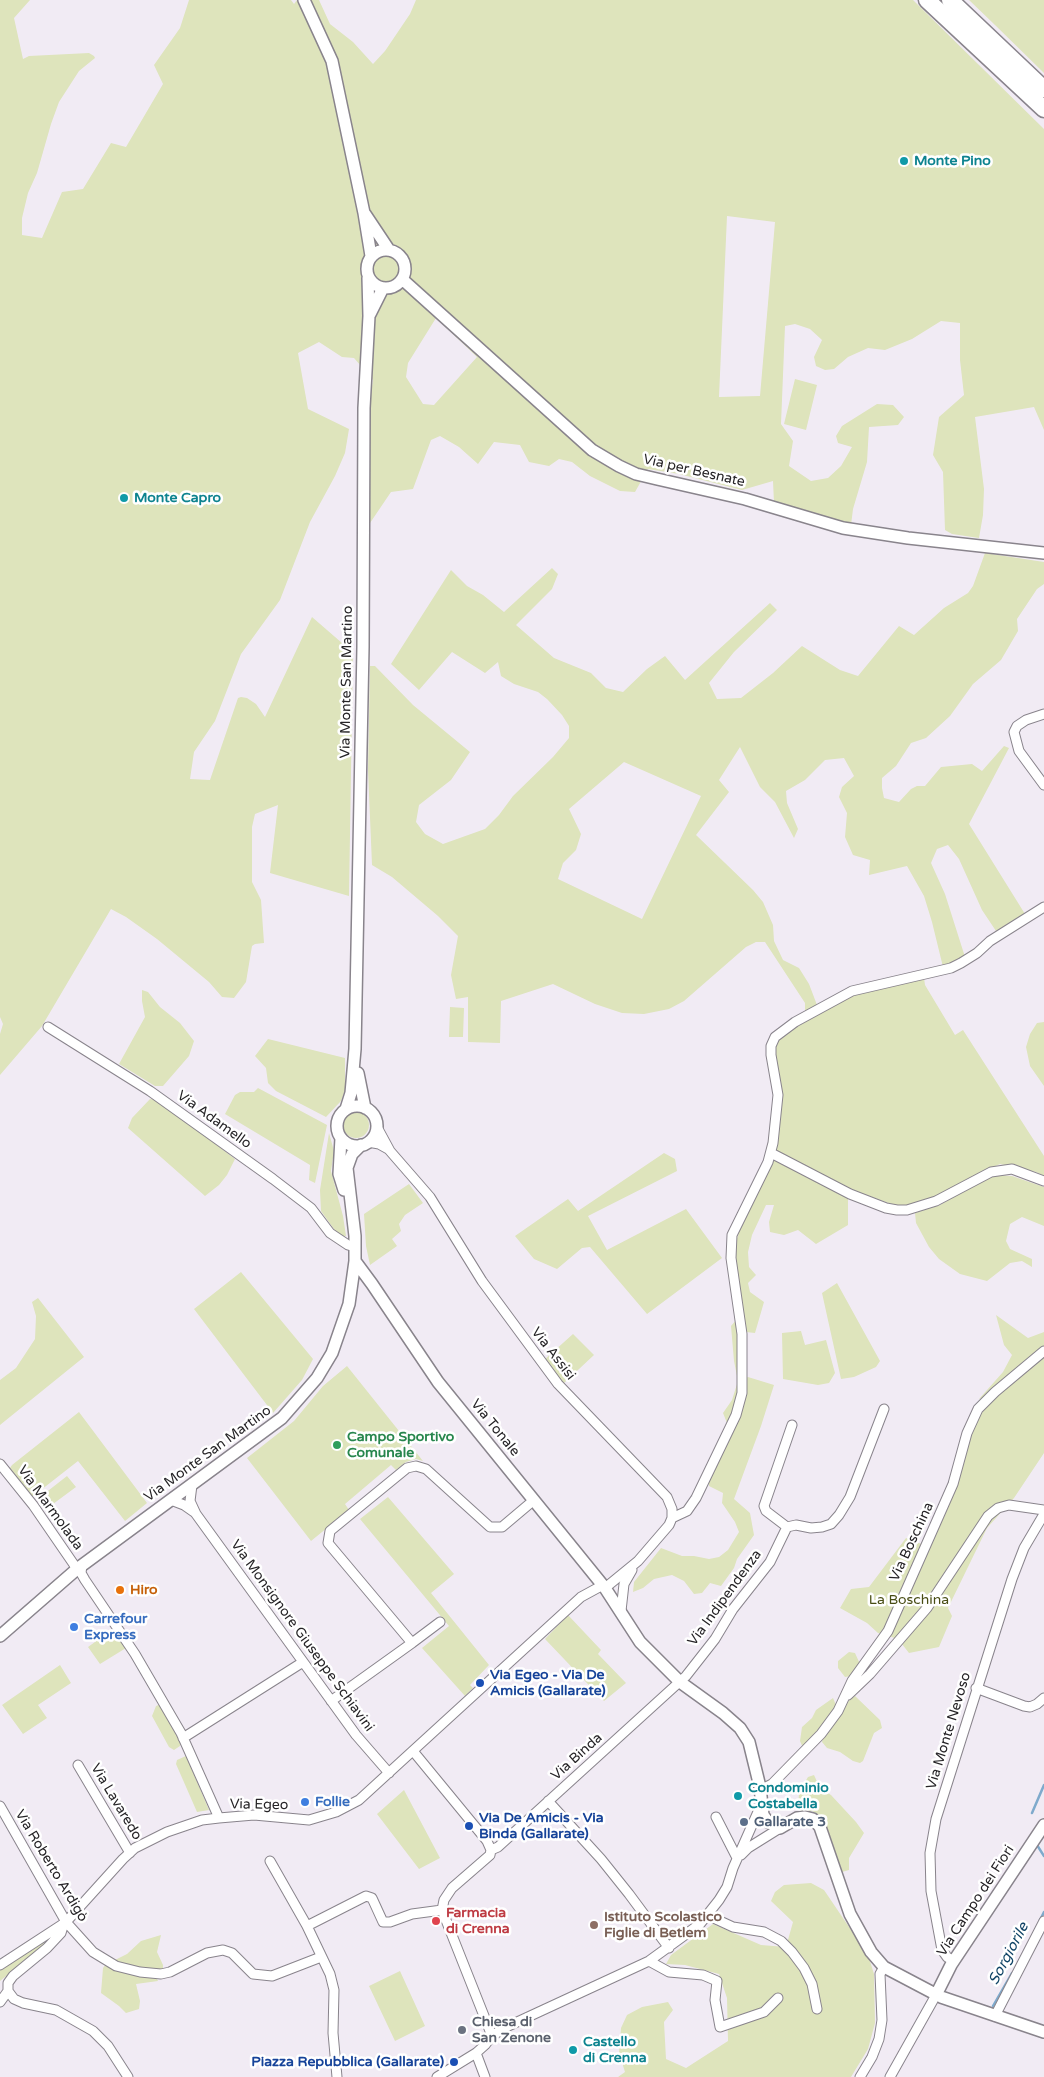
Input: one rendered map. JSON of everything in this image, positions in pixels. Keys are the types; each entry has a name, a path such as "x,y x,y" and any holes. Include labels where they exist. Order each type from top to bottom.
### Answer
{"highway":[{"path":"927,0 1044,110"},
{"path":"950,0 1044,89"}],"street":[{"name":"Via Monte San Martino","path":"304,0 332,61 364,213 371,256 366,270 369,316 364,408 363,647 355,1049 352,1093 346,1109 337,1123 337,1129 341,1138 339,1174 351,1213"},
{"name":"Via Monte San Martino","path":"364,213 389,250 400,256 404,261 405,267 402,279"},
{"path":"371,256 379,250 389,250"},
{"path":"368,278 372,283 384,288 397,284 402,279"},
{"name":"Via per Besnate","path":"402,279 592,450 619,466 643,476 745,499 843,528 878,535 1044,553"},
{"name":"Via Monte San Martino","path":"369,316 384,288"},
{"path":"1044,714 1026,720 1017,726 1014,732 1019,751 1044,785"},
{"path":"604,1586 638,1561 665,1532 672,1518 687,1511 696,1498 736,1415 742,1393 742,1334 731,1258 732,1235 768,1162 774,1143 778,1095 771,1046 775,1037 784,1028 852,991 952,968 961,964 990,941 1044,907"},
{"name":"Via Adamello","path":"48,1027 150,1091 273,1179 311,1208 330,1233 348,1246 355,1247"},
{"name":"Via Monte San Martino","path":"0,1636 77,1569 282,1418 317,1378 335,1345 348,1304 352,1283 355,1247 347,1168 352,1154 374,1135 376,1128 374,1116 365,1108 355,1049"},
{"path":"346,1109 355,1106 365,1108"},
{"name":"Via Assisi","path":"376,1128 390,1151 430,1197 482,1280 552,1377 614,1445 666,1497 672,1508 672,1518"},
{"path":"341,1138 350,1144 364,1144"},
{"name":"Via Assisi","path":"364,1144 378,1144 390,1151"},
{"path":"771,1153 850,1194 886,1208 897,1210 907,1210 936,1200 991,1172 1012,1170 1044,1181"},
{"name":"Via Tonale","path":"355,1261 438,1382 604,1586 640,1642 680,1682 723,1712 740,1728 750,1742 760,1787 761,1805"},
{"path":"352,1283 358,1281 372,1284"},
{"name":"Via Boschina","path":"760,1787 772,1784 798,1760 821,1734 838,1711 852,1681 888,1631 953,1484 973,1417 978,1409 995,1392 1044,1352"},
{"path":"792,1425 764,1506 766,1511 787,1527 796,1525 811,1528 822,1527 831,1524 850,1497 884,1408"},
{"name":"Via Marmolada","path":"0,1464 34,1505 77,1569"},
{"path":"412,1643 328,1543 330,1531 407,1468 416,1466 426,1469 490,1527 502,1527 534,1500"},
{"name":"Via Monsignore Giuseppe Schiavini","path":"192,1485 190,1501 196,1514 356,1735 389,1773"},
{"name":"Via Monsignore Giuseppe Schiavini","path":"171,1500 184,1505 196,1514"},
{"path":"843,1699 870,1674 927,1608 988,1516 998,1508 1009,1505 1044,1510"},
{"name":"Via Monte Nevoso","path":"954,1961 947,1957 942,1950 931,1890 930,1853 936,1819 1012,1579 1024,1548 1044,1514"},
{"name":"Via Indipendenza","path":"680,1682 715,1639 733,1609 770,1562 787,1527"},
{"path":"621,1611 624,1584 638,1561"},
{"path":"77,1569 135,1654 183,1738 219,1818"},
{"name":"Via Egeo","path":"0,1965 65,1922 101,1881 130,1853 168,1832 202,1820 254,1815 309,1820 348,1807 359,1800 389,1773 581,1597 604,1586"},
{"path":"331,1701 440,1622"},
{"path":"183,1738 303,1662"},
{"name":"Via Binda","path":"442,1910 444,1900 452,1888 490,1855 491,1850 498,1847 680,1682"},
{"path":"976,1688 1030,1707 1044,1698"},
{"path":"413,1751 486,1841 491,1850"},
{"name":"Via Lavaredo","path":"78,1765 130,1853"},
{"path":"548,1801 601,1859 669,1948"},
{"path":"761,1805 763,1815 768,1822 780,1828"},
{"path":"437,2077 449,2074 485,2046 491,2037 518,2021 649,1961 700,1924 727,1887 737,1858 761,1805"},
{"name":"Via Roberto Ardigò","path":"0,1806 65,1922 76,1936 93,1952 116,1966 140,1972 161,1974 170,1972 217,1950 232,1953 249,1972 258,1976 272,1976 321,1957"},
{"path":"716,1817 737,1858"},
{"path":"737,1858 748,1848 797,1818 813,1819 820,1827 850,1914 871,1952 884,1967 936,1995 1044,2032"},
{"name":"Via Campo dei Fiori","path":"936,1995 954,1961 1044,1825"},
{"path":"270,1861 330,1974 334,1990 337,2077"},
{"path":"306,1926 366,1896 372,1898 383,1922 390,1922 412,1914 442,1910 491,2037"},
{"path":"707,1915 734,1927 764,1932 781,1941 804,1968 812,1984 817,2009"},
{"path":"994,2016 1044,1921"},
{"path":"0,2002 8,1991 8,1983 13,1976 61,1933 65,1922"},
{"path":"649,1961 669,1972 703,1975 717,1981 715,2000 720,2027 764,2012 778,1998"},
{"path":"860,2077 872,2057 878,2039 882,2020 880,1974 884,1967"},
{"path":"8,1991 14,1999 23,2003 56,2010 93,2031 108,2046 128,2077"},
{"path":"890,2077 936,1995"},
{"path":"476,2053 485,2077"}],"green space":[{"path":"0,0 30,0 14,18 23,59 29,56 89,53 95,58 79,71 59,102 37,173 28,193 22,218 22,235 42,238 62,192 83,189 111,143 126,147 163,84 154,65 180,28 189,0 291,0 294,4 297,0 319,0 330,24 353,42 373,64 385,51 410,14 416,0 913,0 1044,129 1044,430 1034,407 975,417 984,489 983,515 979,538 952,534 945,530 943,472 933,455 939,417 964,395 960,360 960,323 941,321 912,339 885,350 868,348 848,357 834,369 825,370 816,366 814,357 822,340 810,329 795,324 785,326 781,424 793,441 789,466 811,481 828,478 841,466 852,447 838,443 836,436 842,426 877,404 893,405 904,417 898,425 869,427 867,462 853,509 851,525 774,503 773,481 742,490 679,474 648,469 635,492 620,491 590,476 572,462 559,459 549,466 529,462 520,445 494,442 478,464 459,447 440,436 431,440 413,489 391,492 370,523 369,408 373,380 354,358 342,357 319,342 298,353 308,409 349,429 345,453 310,522 280,600 241,654 215,721 194,752 190,779 210,780 238,698 247,698 256,704 265,717 312,617 342,643 353,648 349,896 270,873 278,805 255,814 252,827 252,882 261,900 264,943 252,946 246,982 234,998 222,997 209,982 157,939 111,909 42,1026 0,1075 0,1034 3,1024 0,1017","holes":["727,216 775,222 760,396 719,397","436,318 477,357 434,405 423,404 406,377 408,363"]},
{"path":"969,0 1044,0 1044,73 995,25"},
{"path":"795,379 817,385 806,430 784,424"},
{"path":"985,553 1044,562 1044,584 1037,589 1017,619 1018,631 1001,660 973,684 950,716 926,738 911,743 896,766 882,778 882,788 884,798 899,802 911,789 917,786 925,786 941,767 972,764 982,771 1004,746 1009,748 969,824 1025,914 996,931 982,910 959,859 948,845 937,849 931,863 945,894 965,957 943,967 924,896 907,866 869,875 870,860 853,855 845,837 847,813 839,797 842,787 854,776 844,758 825,760 805,780 786,791 787,803 798,829 794,838 775,802 760,787 740,747 719,780 729,792 696,835 763,902 773,925 774,941 783,960 799,968 809,984 817,1005 805,1012 805,1003 765,942 756,942 746,947 684,1001 669,1009 644,1014 622,1013 595,1004 553,984 501,1001 500,1043 468,1042 468,997 456,999 451,975 458,936 438,916 392,877 372,865 368,770 370,666 375,666 413,705 470,752 451,780 419,805 416,822 425,834 443,844 485,829 499,815 513,796 553,757 569,738 569,726 562,715 538,692 514,684 501,676 498,662 485,673 452,652 419,690 391,664 451,570 467,586 483,595 504,612 552,568 558,574 552,589 516,625 554,658 591,673 606,688 623,692 647,669 665,656 685,680 770,603 777,610 734,652 709,683 717,699 741,698 773,673 802,646 840,670 858,676 899,626 914,635 944,608 968,593 973,586","holes":["624,762 701,796 642,919 558,879 563,863 576,850 581,834 569,809"]},
{"path":"924,978 925,985 955,1035 963,1030 1044,1156 1044,1176 1036,1172 1000,1164 970,1178 943,1195 909,1206 897,1206 855,1191 774,1152 778,1134 780,1098 774,1046 779,1038 826,1009 855,995"},
{"path":"142,990 148,992 160,1007 180,1023 194,1041 189,1056 163,1086 155,1086 119,1064 145,1017"},
{"path":"450,1007 464,1008 463,1037 449,1037"},
{"path":"1044,1022 1044,1086 1030,1066 1026,1047 1030,1034 1037,1023"},
{"path":"268,1039 345,1058 345,1090 341,1101 326,1117 276,1091 268,1083 266,1068 255,1056"},
{"path":"258,1088 327,1125 315,1183 309,1180 310,1165 225,1114 235,1095 240,1092 254,1092"},
{"path":"150,1099 158,1100 235,1159 227,1175 219,1185 205,1196 128,1128 132,1118"},
{"path":"356,1112 365,1116 369,1125 365,1134 356,1138 347,1134 343,1125 347,1116"},
{"path":"329,1133 334,1151 331,1171 343,1216 346,1236 336,1232 321,1211 320,1190"},
{"path":"664,1153 675,1159 677,1171 588,1216 607,1250 686,1209 722,1258 647,1314 590,1247 582,1248 557,1269 534,1259 515,1236 568,1199 578,1211"},
{"path":"772,1157 848,1197 848,1225 816,1244 798,1230 784,1235 770,1232 769,1222 774,1205 766,1205 752,1235 748,1252 749,1267 756,1275 748,1283 750,1292 764,1302 755,1333 746,1332 743,1324 743,1305 735,1270 734,1248 743,1220"},
{"path":"997,1175 1012,1176 1044,1187 1044,1226 1022,1217 1010,1224 1006,1241 1010,1249 1032,1259 1032,1267 1022,1261 1010,1263 987,1281 960,1274 939,1259 929,1247 916,1223 915,1213 940,1205 985,1179"},
{"path":"409,1184 423,1203 405,1215 399,1224 401,1231 392,1239 397,1246 370,1265 366,1246 364,1214"},
{"path":"241,1272 313,1359 302,1380 273,1413 194,1309"},
{"path":"837,1283 880,1361 876,1367 854,1377 841,1379 822,1293"},
{"path":"38,1298 84,1357 0,1425 0,1380 16,1368 35,1339 36,1316 32,1302"},
{"path":"996,1315 1028,1338 1044,1332 1044,1347 986,1397 979,1399 1003,1372 1012,1355 1004,1345"},
{"path":"737,1319 740,1385 737,1402 727,1423 723,1413 732,1400 738,1381 731,1326"},
{"path":"801,1331 805,1345 826,1340 835,1373 829,1383 818,1385 783,1379 782,1333"},
{"path":"573,1334 594,1355 563,1384 544,1360"},
{"name":"La Boschina","path":"1044,1355 1044,1453 1014,1498 987,1528 948,1608 952,1616 939,1647 909,1653 898,1639 878,1633 867,1623 840,1608 851,1589 869,1587 906,1538 929,1547 957,1484 972,1428 980,1411 996,1394"},
{"name":"Campo Sportivo Comunale","path":"347,1366 423,1461 416,1459 406,1462 396,1470 391,1465 345,1504 349,1510 311,1541 247,1458 294,1421 323,1386"},
{"path":"748,1377 774,1385 734,1499 750,1513 754,1535 721,1586 710,1583 702,1593 694,1594 684,1581 672,1575 654,1579 643,1588 633,1592 634,1582 661,1548 682,1556 709,1559 719,1557 728,1550 739,1532 735,1522 722,1503 723,1493 709,1486 709,1476"},
{"path":"79,1412 147,1503 125,1521 78,1461 32,1497 10,1468"},
{"path":"67,1476 76,1487 53,1504 44,1494"},
{"path":"388,1497 454,1574 431,1593 489,1665 470,1685 473,1688 465,1696 422,1648 449,1626 360,1519"},
{"path":"568,1615 601,1650 598,1654 626,1683 604,1701 545,1639"},
{"path":"113,1629 126,1648 100,1664 88,1647"},
{"path":"849,1652 855,1653 860,1664 851,1676 845,1677 838,1668 838,1661"},
{"path":"60,1665 71,1683 38,1705 47,1718 23,1734 2,1705"},
{"path":"855,1696 880,1720 882,1728 874,1733 863,1761 860,1763 853,1761 840,1752 827,1748 822,1742 850,1699"},
{"path":"833,1698 836,1705 803,1748 800,1741 802,1727 812,1718 816,1710"},
{"path":"161,1704 181,1743 174,1750 169,1747 152,1716 156,1706"},
{"path":"186,1756 209,1810 197,1812 176,1764 177,1760"},
{"path":"814,1775 820,1788 831,1795 864,1833 849,1858 849,1870 842,1872 821,1816 812,1811 800,1811 798,1806 802,1787 808,1777"},
{"path":"404,1790 440,1858 419,1869 377,1814"},
{"path":"811,1883 824,1890 868,1955 874,1974 875,2023 868,2049 851,2077 618,2077 625,2072 619,2053 621,2028 627,2015 642,2007 668,2002 673,2010 664,2022 666,2059 686,2068 728,2041 727,1998 719,1974 685,1965 666,1964 671,1955 713,1924 761,1945 786,1947 793,1922 771,1901 775,1892 784,1885"},
{"path":"161,1935 157,1952 163,1965 163,1970 158,1971 129,1966 115,1960 127,1954 141,1941"},
{"path":"46,1941 46,1944 0,1981 0,1970"},
{"path":"106,1964 156,1977 158,1981 136,1984 140,2001 139,2009 126,2013 101,1993 103,1968"},
{"path":"400,1971 425,2026 395,2041 369,1986"}],"waterway":[{"name":"Sorgiorile","path":"1032,1813 1044,1785"},
{"name":"Sorgiorile","path":"1037,1845 1044,1856"},
{"name":"Sorgiorile","path":"1040,1920 1044,1912"},
{"name":"Sorgiorile","path":"993,2006 1012,1973"}],"place":[{"name":"Monte Pino","path":"904,161"},
{"name":"Monte Capro","path":"124,498"},
{"name":"Campo Sportivo Comunale","path":"337,1445"},
{"name":"Hiro","path":"120,1590"},
{"name":"Carrefour Express","path":"74,1627"},
{"name":"Via Egeo - Via De Amicis (Gallarate)","path":"480,1683"},
{"name":"Condominio Costabella","path":"738,1796"},
{"name":"Follie","path":"305,1802"},
{"name":"Gallarate 3","path":"744,1822"},
{"name":"Via De Amicis - Via Binda (Gallarate)","path":"469,1826"},
{"name":"Farmacia di Crenna","path":"436,1921"},
{"name":"Istituto Scolastico Figlie di Betlem","path":"594,1925"},
{"name":"Chiesa di San Zenone","path":"462,2030"},
{"name":"Castello di Crenna","path":"573,2050"},
{"name":"Piazza Repubblica (Gallarate)","path":"454,2062"}]}
